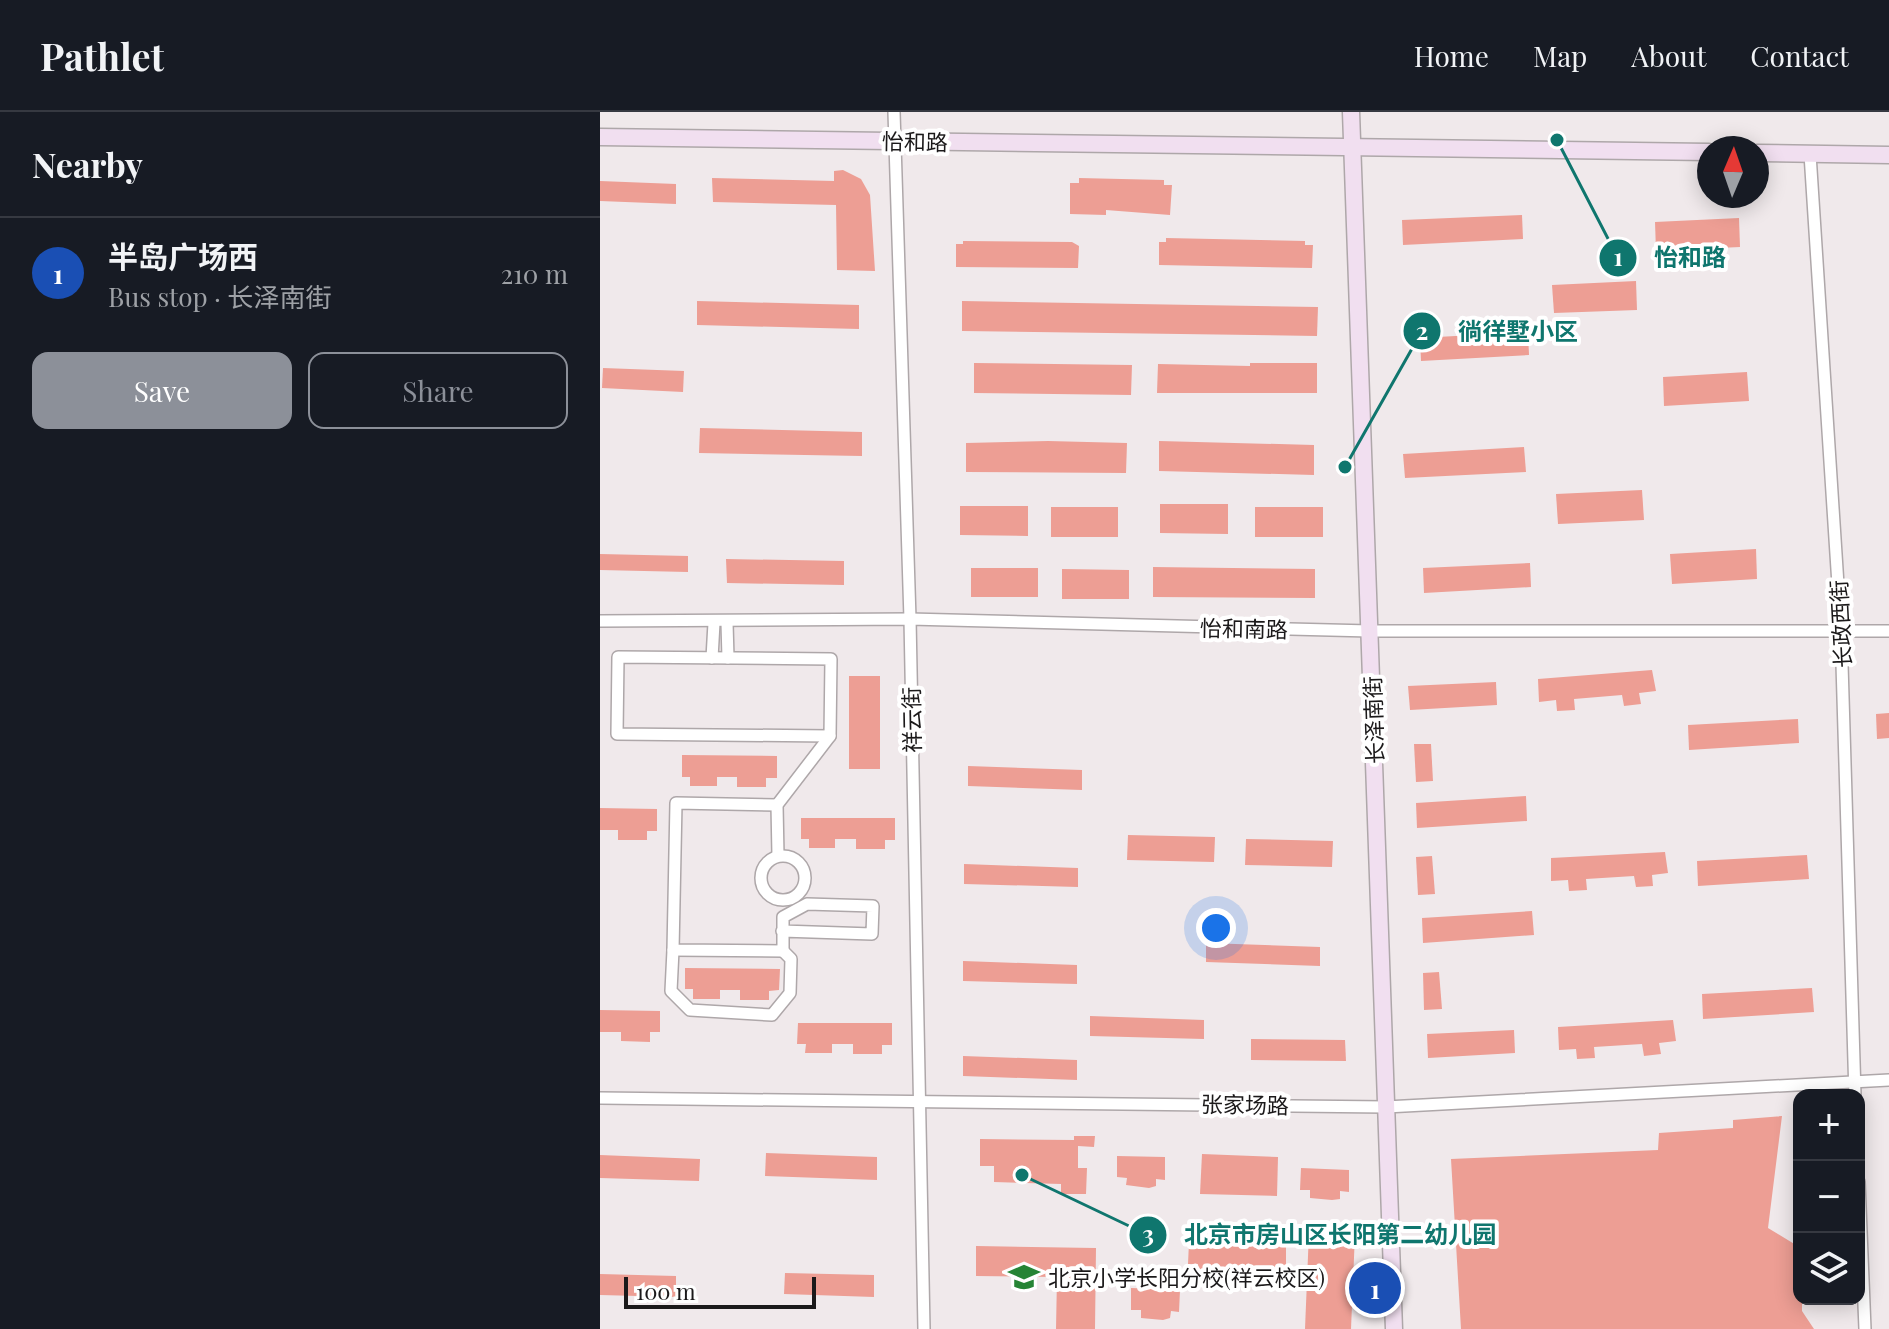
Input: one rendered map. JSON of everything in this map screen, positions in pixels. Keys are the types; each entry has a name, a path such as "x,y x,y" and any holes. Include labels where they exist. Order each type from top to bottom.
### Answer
{"street":[{"name":"祥云街","path":"894,112 910,619 924,1329"},
{"name":"长泽南街","path":"1351,112 1394,1329"},
{"name":"怡和路","path":"600,137 1697,152"},
{"path":"1769,153 1889,155"},
{"name":"长政西街","path":"1810,154 1841,631 1855,1089"},
{"name":"怡和南路","path":"600,621 720,623 910,619 1370,631 1889,631"},
{"path":"712,658 720,623"},
{"path":"720,623 728,658"},
{"path":"778,856 777,805 830,736 831,659 618,657 617,734 830,736"},
{"path":"777,805 676,803 671,991 690,1010 772,1015 790,993 791,959 783,951 782,931 783,917 807,904 873,906 872,934 782,931"},
{"path":"778,856 792,858 804,873 799,892 787,900 772,897 760,878 765,864 778,856"},
{"path":"787,900 794,911"},
{"path":"673,950 783,951"},
{"name":"张家场路","path":"1855,1089 1889,1080"},
{"name":"张家场路","path":"600,1098 1386,1107 1793,1091"},
{"path":"1861,1233 1865,1329"}],"building":[{"path":"843,170 861,179 870,195 875,271 837,270 836,205 713,202 712,178 834,181 834,171"},
{"path":"1079,178 1164,180 1164,185 1172,185 1170,215 1106,210 1106,215 1070,214 1070,183 1079,183"},
{"path":"600,181 676,184 676,204 600,201"},
{"path":"1522,215 1523,239 1403,245 1402,220"},
{"path":"1739,218 1740,247 1656,251 1655,222"},
{"path":"1166,238 1305,241 1305,245 1313,245 1312,268 1159,265 1159,242 1166,242"},
{"path":"963,241 1072,242 1079,246 1078,268 956,267 956,244 963,244"},
{"path":"1636,281 1637,310 1554,313 1552,285"},
{"path":"697,301 859,305 859,329 697,325"},
{"path":"962,301 1318,307 1317,336 962,331"},
{"path":"1528,332 1529,355 1421,361 1420,338"},
{"path":"974,363 1132,365 1131,395 974,393"},
{"path":"1250,363 1317,363 1317,393 1157,393 1158,364 1250,366"},
{"path":"603,368 684,371 683,392 602,388"},
{"path":"1747,372 1749,401 1664,406 1663,377"},
{"path":"700,428 862,432 862,456 699,453"},
{"path":"1159,441 1314,445 1314,475 1159,471"},
{"path":"966,443 1127,443 1126,473 966,472"},
{"path":"1524,447 1526,472 1405,478 1403,454"},
{"path":"1642,490 1644,520 1558,524 1556,494"},
{"path":"1160,504 1228,504 1228,534 1160,533"},
{"path":"960,506 1028,506 1028,536 960,535"},
{"path":"1051,507 1118,507 1118,537 1051,537"},
{"path":"1255,507 1323,507 1323,537 1255,537"},
{"path":"1756,549 1757,579 1672,584 1670,554"},
{"path":"600,554 688,556 688,572 600,570"},
{"path":"726,559 844,561 844,585 727,583"},
{"path":"1530,563 1531,587 1424,593 1423,568"},
{"path":"1153,567 1315,569 1315,598 1153,597"},
{"path":"971,568 1038,568 1038,597 971,597"},
{"path":"1062,569 1129,570 1129,599 1062,599"},
{"path":"1652,670 1656,691 1639,693 1641,704 1624,706 1622,695 1574,699 1575,710 1557,711 1556,700 1539,702 1538,679"},
{"path":"849,676 880,676 880,769 849,769"},
{"path":"1496,682 1497,705 1410,710 1408,686"},
{"path":"1889,713 1889,738 1877,739 1876,714"},
{"path":"1798,719 1799,743 1689,750 1688,725"},
{"path":"1414,744 1431,744 1433,781 1416,782"},
{"path":"682,755 777,756 777,778 766,778 766,787 737,787 737,777 717,777 717,786 690,786 690,777 682,777"},
{"path":"968,766 1082,770 1082,790 968,786"},
{"path":"1526,796 1527,821 1417,828 1416,803"},
{"path":"600,808 657,809 657,831 647,831 647,840 618,840 618,830 600,830"},
{"path":"801,818 895,818 895,840 885,840 885,849 856,849 856,839 835,839 835,848 809,848 809,839 801,839"},
{"path":"1128,835 1215,837 1214,862 1127,860"},
{"path":"1246,839 1333,841 1332,867 1245,865"},
{"path":"1665,852 1668,873 1652,875 1653,886 1636,887 1634,876 1586,879 1587,890 1569,891 1568,880 1551,881 1551,858"},
{"path":"1807,855 1809,879 1698,886 1697,861"},
{"path":"1432,856 1435,894 1418,895 1416,857"},
{"path":"964,864 1078,868 1078,887 964,884"},
{"path":"1532,911 1534,935 1423,943 1422,918"},
{"path":"1206,943 1320,947 1320,966 1206,962"},
{"path":"963,961 1077,965 1077,984 963,981"},
{"path":"685,968 780,969 779,990 769,991 769,1000 740,1000 740,990 720,990 720,999 693,999 693,989 685,989"},
{"path":"1439,972 1442,1009 1424,1010 1423,973"},
{"path":"1812,988 1814,1012 1703,1019 1702,994"},
{"path":"600,1010 660,1011 660,1032 650,1032 650,1042 621,1041 621,1032 600,1032"},
{"path":"1090,1016 1204,1020 1204,1039 1090,1036"},
{"path":"1673,1020 1676,1041 1659,1043 1661,1054 1644,1056 1642,1044 1594,1047 1595,1058 1577,1059 1576,1049 1559,1050 1558,1027"},
{"path":"798,1023 892,1023 892,1045 882,1045 882,1054 853,1054 853,1044 832,1044 832,1053 805,1053 806,1044 797,1044"},
{"path":"1514,1030 1515,1053 1428,1058 1427,1034"},
{"path":"1251,1039 1345,1040 1346,1061 1251,1060"},
{"path":"963,1056 1077,1060 1077,1080 963,1076"},
{"path":"1782,1116 1768,1228 1793,1243 1793,1305 1802,1305 1802,1311 1814,1329 1461,1329 1451,1159 1658,1150 1659,1133 1733,1128 1733,1120"},
{"path":"1074,1136 1095,1136 1094,1147 1078,1146 1078,1168 1087,1168 1086,1194 1061,1194 1061,1184 994,1182 994,1166 980,1166 980,1139 1074,1140"},
{"path":"766,1153 877,1157 877,1180 765,1176"},
{"path":"1202,1154 1278,1157 1277,1196 1200,1194"},
{"path":"600,1155 700,1159 699,1181 600,1178"},
{"path":"1117,1156 1165,1157 1165,1180 1156,1179 1156,1186 1149,1188 1126,1185 1127,1178 1117,1177"},
{"path":"1301,1168 1349,1170 1349,1192 1340,1191 1340,1199 1310,1198 1310,1190 1300,1190"},
{"path":"1309,1232 1355,1234 1351,1329 1305,1329"},
{"path":"1189,1242 1286,1244 1286,1267 1274,1267 1274,1277 1198,1274 1198,1264 1188,1264"},
{"path":"976,1246 1096,1248 1095,1329 1056,1329 1057,1277 976,1276"},
{"path":"785,1273 874,1275 874,1297 784,1294"},
{"path":"600,1274 676,1276 676,1297 600,1295"},
{"path":"1131,1288 1180,1290 1179,1312 1171,1311 1170,1318 1163,1320 1141,1318 1141,1310 1131,1310"}],"place":[{"name":"怡和路","path":"1557,140"},
{"name":"徜徉墅小区","path":"1345,467"},
{"name":"北京市房山区长阳第二幼儿园","path":"1022,1175"},
{"name":"北京小学长阳分校(祥云校区)","path":"1024,1277"},
{"name":"半岛广场西","path":"1375,1288"}]}
